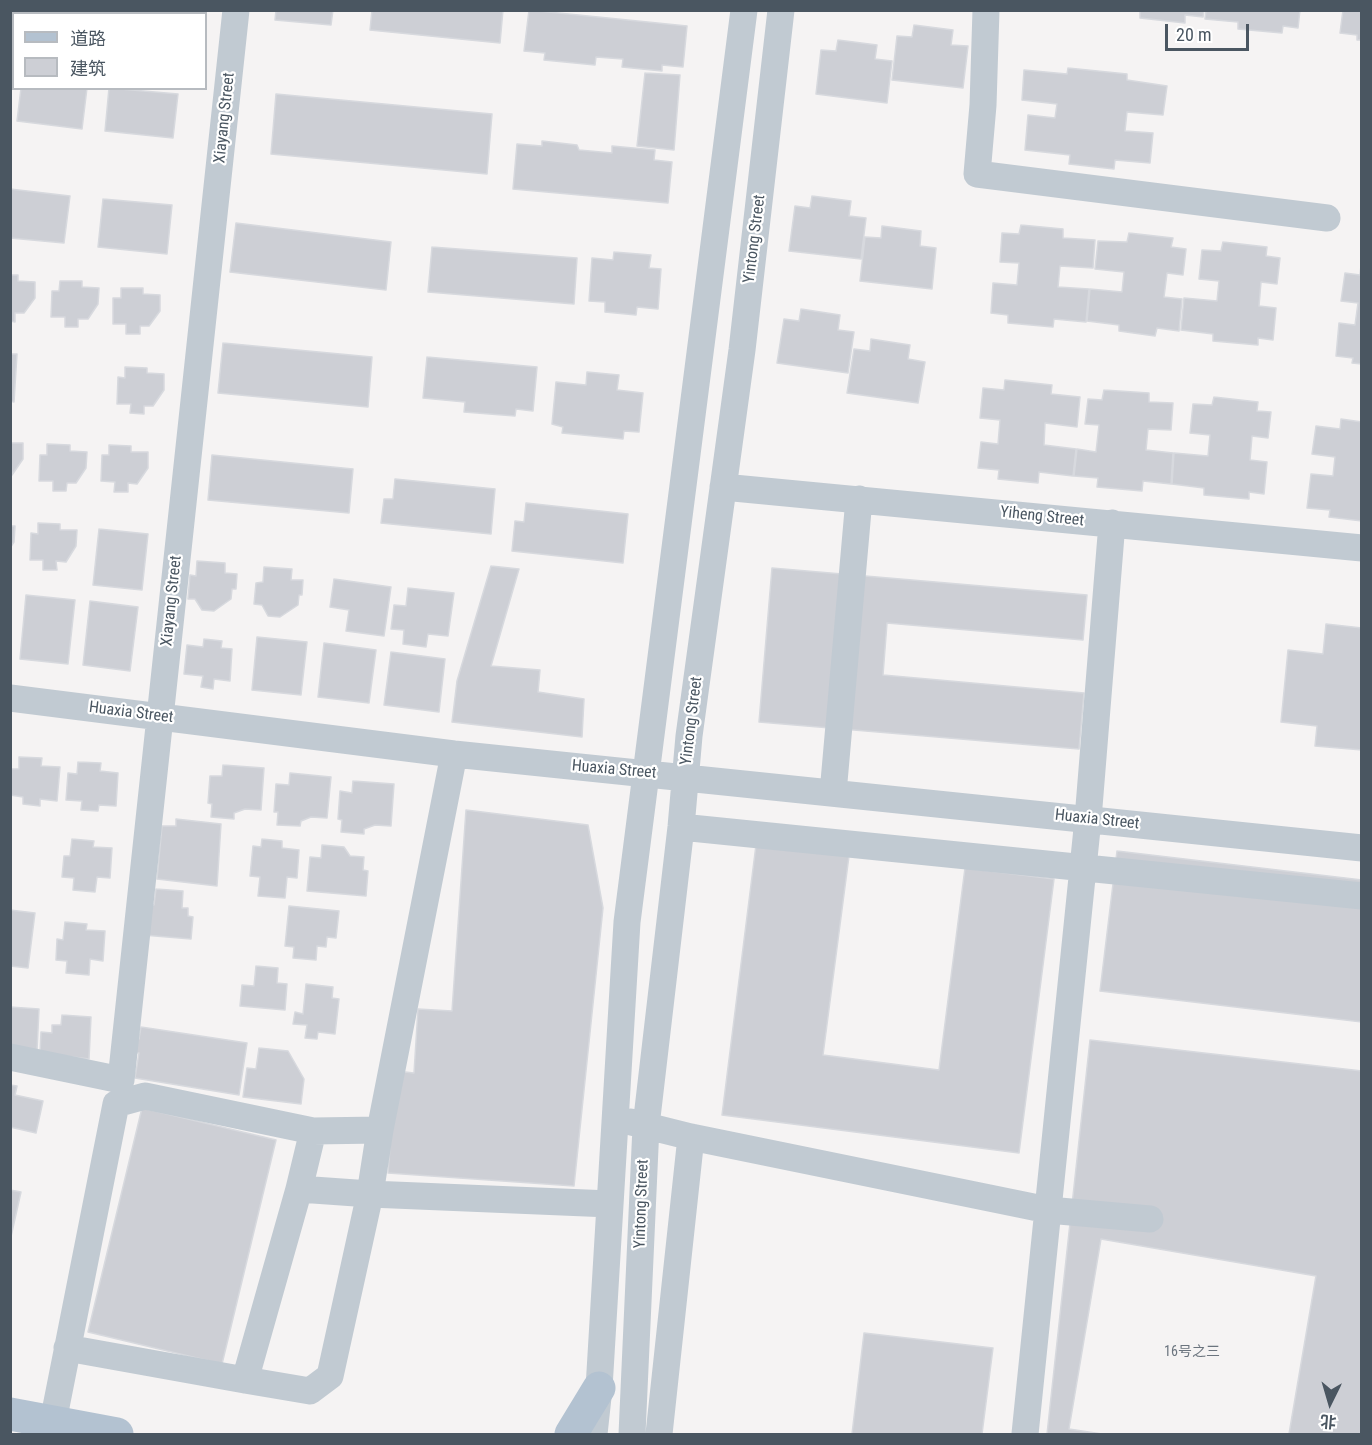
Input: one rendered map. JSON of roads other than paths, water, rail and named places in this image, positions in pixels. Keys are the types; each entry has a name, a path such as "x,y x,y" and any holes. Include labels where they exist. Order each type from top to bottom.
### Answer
{"main road":[{"path":"571,1434 599,1388"},
{"path":"10,1414 117,1434"}],"street":[{"name":"Xiayang Street","path":"10,1057 121,1080 236,10"},
{"path":"594,1434 599,1388 627,922 744,10"},
{"name":"Yintong Street","path":"632,1434 646,1126 681,827 688,736 755,241 781,10"},
{"path":"986,10 983,105 977,174 1327,218"},
{"name":"Yiheng Street","path":"723,487 1362,548"},
{"path":"833,793 859,499"},
{"path":"1025,1434 1088,819 1112,524"},
{"name":"Huaxia Street","path":"10,698 454,754 685,776 1362,848"},
{"path":"67,1348 310,1391 330,1376 370,1194 380,1130 454,754"},
{"path":"681,827 1362,896"},
{"path":"52,1422 117,1104 145,1096 314,1131 380,1130"},
{"path":"615,1117 691,1137 1048,1210 1150,1220"},
{"path":"245,1380 314,1131"},
{"path":"659,1434 691,1137"},
{"path":"299,1189 610,1204"}]}
